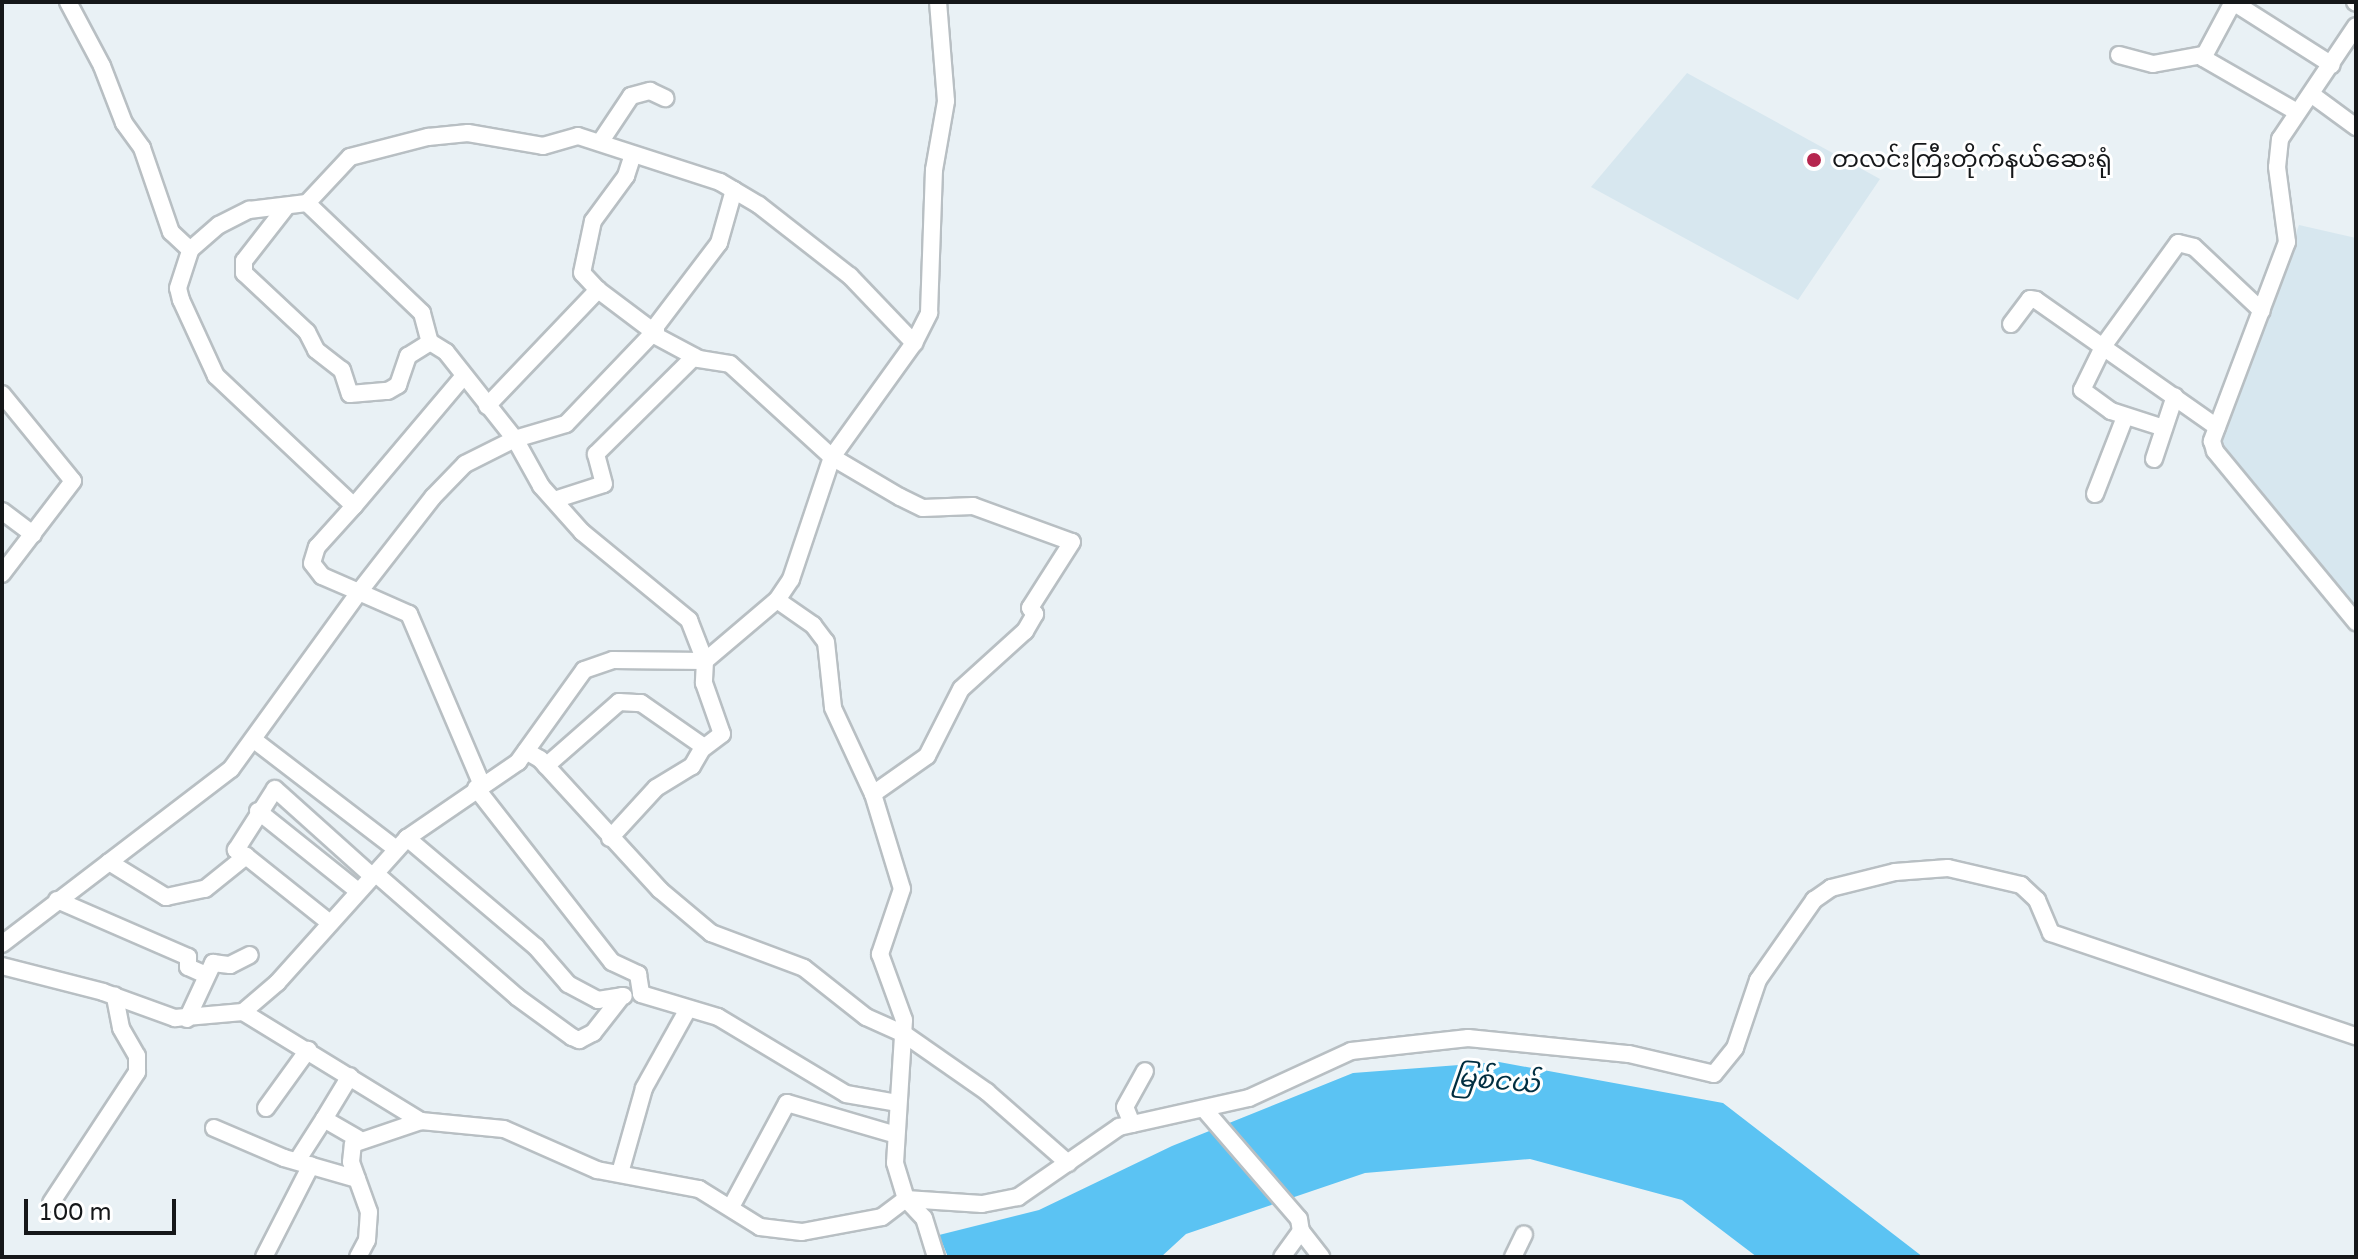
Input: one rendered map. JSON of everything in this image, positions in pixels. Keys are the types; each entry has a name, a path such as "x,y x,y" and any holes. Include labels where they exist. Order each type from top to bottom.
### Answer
{"street":[{"path":"68,2 83,27 124,123 142,148 171,232 190,250"},
{"path":"243,1012 402,844 526,751 568,687 597,662 705,661 777,600 791,579 832,457 914,343 933,294 934,170 946,101 938,2"},
{"path":"2203,55 2233,2 2332,65"},
{"path":"2356,26 2280,139 2277,167 2288,236 2217,427 2215,451 2356,622"},
{"path":"2119,55 2153,64 2203,55 2297,112"},
{"path":"601,141 631,96 650,91 665,98"},
{"path":"2311,94 2356,127"},
{"path":"354,506 216,376 178,288 190,250 219,225 249,210 307,203 350,157 428,137 468,133 543,146 578,136 601,141 734,190 850,276 914,343"},
{"path":"633,155 626,176 593,221 582,273 598,290 694,357 730,364 832,457 923,508 973,506 1072,542 1030,608 1035,614 1025,631 961,689 927,756 873,794"},
{"path":"2,944 224,775 254,740 359,592 433,497 465,464 515,439 566,424 654,332 719,243 734,190"},
{"path":"307,203 422,313 430,342 446,352 462,378 515,439 554,500 592,542 682,612 705,661 704,683 722,734 704,747 696,762 656,788 610,838"},
{"path":"286,207 244,261 244,273 307,332 316,350 342,370 350,394 388,391 398,385 408,356 430,342"},
{"path":"2164,428 2125,417 2088,399 2082,390 2104,345 2184,241 2262,311"},
{"path":"487,406 598,290"},
{"path":"2011,324 2032,299 2104,345 2217,427"},
{"path":"554,500 604,484 596,454 694,357"},
{"path":"462,378 317,547 312,563 322,576 409,614 479,786 612,962 638,974 641,994"},
{"path":"2,394 73,476 2,574"},
{"path":"2154,459 2175,396"},
{"path":"2095,494 2125,417"},
{"path":"2,511 33,534"},
{"path":"777,600 813,625 826,642 833,708 873,794 902,889 880,954 904,1020 893,1134 906,1199 924,1218 936,1257"},
{"path":"546,766 619,702 641,703 704,747"},
{"path":"254,740 402,844 536,947 568,984 598,1000 641,994 718,1017 846,1094 898,1103"},
{"path":"526,751 546,766 610,838 711,933 804,968 866,1017 904,1034 987,1092 1068,1163"},
{"path":"330,923 236,850 258,811 275,789 517,997 572,1037 579,1040 593,1033 622,996"},
{"path":"258,811 358,891"},
{"path":"109,862 166,897 205,889 246,856"},
{"path":"358,1257 369,1228 351,1150 358,1139 421,1121 504,1129 581,1164 681,1183 731,1207 760,1227 802,1232 882,1217 906,1199 982,1204 1003,1201 1042,1184 1104,1135 1132,1124 1208,1115 1351,1051 1436,1040 1629,1054 1714,1074 1735,1048 1758,980 1814,900 1844,884 1935,869 2021,885 2037,900 2051,933 2356,1036"},
{"path":"57,900 188,957 188,967 204,974"},
{"path":"187,1019 204,974 213,963 230,965 250,955"},
{"path":"2,966 115,996 156,1015 187,1019 243,1012 421,1121"},
{"path":"51,1203 137,1072 137,1056 121,1028 115,996"},
{"path":"620,1173 647,1078 688,1009"},
{"path":"266,1108 308,1050"},
{"path":"1132,1124 1125,1107 1145,1071"},
{"path":"264,1257 324,1119 350,1076"},
{"path":"731,1207 787,1103 893,1134"},
{"path":"1208,1115 1300,1225 1321,1257"},
{"path":"324,1119 358,1139"},
{"path":"214,1128 304,1163 357,1179"},
{"path":"1282,1257 1300,1225"},
{"path":"1513,1257 1524,1234"}],"shaded area":[{"path":"1687,73 1880,179 1798,300 1591,187"},
{"path":"2299,225 2356,238 2356,614 2216,447"}],"water":[{"name":"မြစ်ငယ်","path":"1499,1062 1723,1103 1923,1257 1757,1257 1682,1200 1530,1159 1365,1173 1186,1234 1161,1257 948,1257 939,1235 1039,1210 1172,1146 1353,1073"}],"place":[{"name":"တလင်းကြီးတိုက်နယ်ဆေးရုံ","path":"1814,160"}]}
